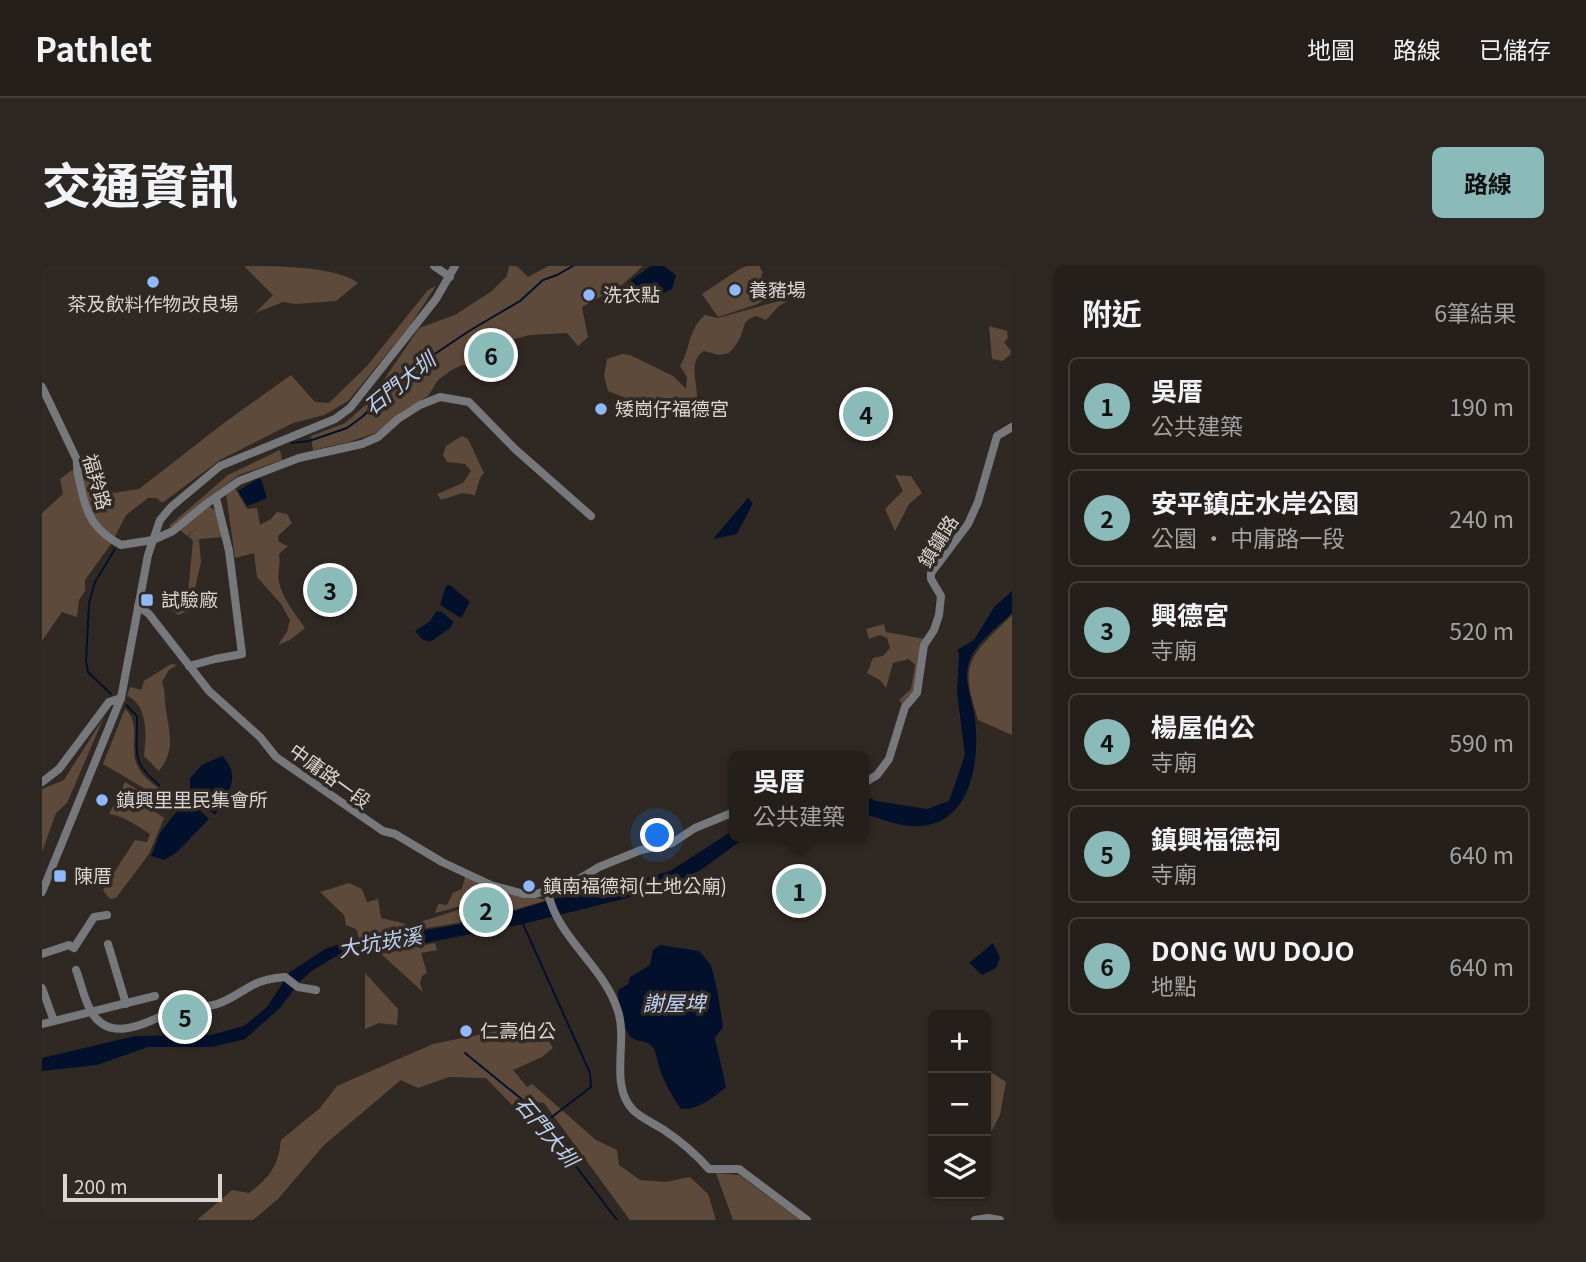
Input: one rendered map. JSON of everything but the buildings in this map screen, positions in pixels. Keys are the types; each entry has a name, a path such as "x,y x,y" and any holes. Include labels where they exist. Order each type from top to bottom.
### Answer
{"street":[{"path":"434,266 450,277"},
{"path":"42,892 121,698 148,555 160,520 171,507 220,466 335,419 350,408 436,299 455,266"},
{"name":"福羚路","path":"42,387 77,460 84,507 93,523 121,545 153,540"},
{"path":"153,540 173,531 239,481 299,458 362,444 378,437 398,419 420,405 440,397 469,402 515,449 590,516"},
{"name":"鎮鏞路","path":"869,780 877,775 889,759 905,707 917,693 924,645 934,630 939,615 941,596 931,579 931,573 968,524 978,502 997,436 1012,427"},
{"path":"189,666 242,654 229,551 216,498"},
{"name":"中庸路一段","path":"138,606 149,614 209,691 260,737 276,757 383,831 395,834 442,862 491,885 524,894 548,895"},
{"path":"42,782 66,761 109,702 121,698"},
{"path":"729,814 695,828 672,843 641,850 599,867 548,895 565,933 584,953 611,993 619,1012 623,1033 621,1074 624,1097 633,1111 689,1147 709,1169 739,1169 807,1220"},
{"path":"42,954 69,946 74,948 94,917 107,915"},
{"path":"108,944 126,1004"},
{"path":"76,970 91,1012 100,1022 117,1029 147,1024 188,1004 201,1008 215,1005 227,1001 256,983 285,977 298,987 316,990"},
{"path":"42,988 54,1021"},
{"path":"42,1024 155,996"},
{"path":"975,1220 988,1217 999,1220"}],"shaded area":[{"path":"244,266 320,270 348,277 358,283 336,301 296,304 283,302 255,313 273,295"},
{"path":"509,266 517,266 528,277 548,266 643,266 622,285 582,307 588,337 578,346 567,333 530,335 483,347 474,351 472,367 462,365 450,371 438,380 428,396 403,411 378,432 313,450 311,436 345,423 369,402 419,328 455,315 492,291 507,276"},
{"name":"養豬場","path":"748,266 759,266 763,273 761,275 767,285 762,291 766,298 758,304 718,317 702,294"},
{"path":"436,286 408,328 348,401 324,415 293,423 220,460 162,503 157,498 148,498 126,515 111,544 85,580 85,591 79,600 77,617 62,612 42,641 42,513 63,494 60,479 72,470 80,472 83,455 99,484 114,493 139,489 291,375 315,402 329,403 367,366 428,290"},
{"path":"786,299 788,301 766,320 756,316 748,320 739,340 729,353 719,355 704,351 697,357 697,404 694,412 687,418 680,413 656,414 644,405 608,391 604,376 607,359 622,354 630,355 673,376 686,389 687,377 680,366 699,320 705,315 718,318"},
{"path":"989,326 1007,331 1008,338 1004,342 1011,351 1002,361 992,359"},
{"path":"462,436 468,439 484,473 475,495 462,493 441,500 437,494 463,483 471,471 465,464 447,462 443,455 446,446"},
{"path":"280,450 282,460 239,475 172,528 169,526 228,475"},
{"path":"895,475 911,476 922,493 909,504 895,531 885,509 903,491"},
{"path":"235,488 247,509 257,508 260,525 277,512 287,514 292,523 278,536 279,542 288,546 279,554 279,579 286,600 305,628 290,640 278,645 287,632 290,620 281,604 257,577 254,553 235,558 226,493"},
{"path":"209,506 216,511 223,537 199,539 201,562 193,596 193,609 178,615 162,602 169,594 177,602 184,601 188,593 193,541 188,536 202,523 187,536 180,530"},
{"path":"1012,615 1012,735 978,720 971,696 969,671 980,648"},
{"path":"884,624 886,632 924,639 915,691 903,705 899,700 911,689 915,665 909,659 893,663 886,688 880,680 867,673 873,658 883,656 890,648 887,638 880,635 869,639 866,629"},
{"path":"171,664 177,665 169,670 162,682 170,735 169,749 159,771 144,756 143,714 134,700 127,696 130,687 141,690 144,681"},
{"path":"125,709 133,722 136,762 144,776 164,793 159,797 103,764"},
{"path":"104,717 67,803 56,813 42,852 42,789 64,780"},
{"path":"125,782 160,803 154,811 164,818 149,854 116,898 110,899 103,890 135,840 147,842 150,834 125,819 109,814"},
{"path":"465,877 481,883 484,893 473,903 435,913 438,904 447,905 453,893 462,889"},
{"path":"349,883 362,889 367,902 378,899 381,918 416,929 359,938 356,929 346,925 344,915 320,892"},
{"path":"498,890 547,900 457,923 426,928 417,923 474,905"},
{"path":"435,943 437,950 421,953 427,973 422,976 420,983 423,992 381,954"},
{"path":"365,973 398,1009 397,1025 379,1023 365,1029"},
{"path":"497,1031 542,1031 553,1048 542,1057 513,1070 527,1087 532,1084 596,1140 617,1150 619,1165 640,1180 666,1182 690,1177 708,1194 716,1220 630,1220 544,1103 517,1101 512,1105 486,1078 449,1077 418,1088 401,1080 324,1145 278,1199 253,1220 197,1220 232,1190 249,1193 262,1182 272,1171 281,1140 320,1108 337,1086 433,1044"},
{"path":"991,1072 1006,1082 1000,1115 991,1132"},
{"path":"716,1173 739,1175 800,1220 733,1220"}],"water":[{"path":"651,266 664,266 676,275 672,289 646,301 631,280"},
{"path":"261,479 267,498 247,506 238,491"},
{"path":"748,498 753,503 737,534 713,539"},
{"path":"450,585 470,602 461,618 440,605 446,586"},
{"path":"1012,591 1012,613 980,644 968,666 976,752 974,769 962,801 952,813 938,822 921,826 900,824 869,815 869,798 927,809 949,801 965,755 957,693 957,650 974,640 994,607"},
{"path":"437,611 454,622 430,642 422,639 415,631 429,622"},
{"path":"222,756 228,763 232,778 228,793 215,815 190,795 190,778 202,765"},
{"path":"187,798 209,819 177,852 164,860 151,856 160,833"},
{"name":"大坑崁溪","path":"729,833 729,842 739,842 701,870 655,891 519,925 382,951 335,957 300,981 281,1007 245,1039 212,1047 148,1047 97,1065 42,1071 42,1058 135,1036 211,1035 244,1026 267,1007 290,972 325,949 337,945 485,920 553,899 615,887 670,871"},
{"path":"993,943 1000,958 996,968 982,975 969,963"},
{"name":"謝屋埤","path":"660,945 699,951 711,965 718,994 723,1027 715,1038 726,1087 694,1108 681,1109 662,1075 652,1046 628,1034 619,1000 618,990 628,984 630,977 650,965 653,950"}],"waterway":[{"name":"石門大圳","path":"291,443 309,441 347,428 408,372 520,301 543,280 573,266"},
{"name":"石門大圳","path":"111,694 88,672 86,661 89,603 95,582 115,549"},
{"name":"石門大圳","path":"126,705 137,716 136,747 139,761 159,785"},
{"path":"523,924 590,1073 591,1087 544,1123"},
{"name":"石門大圳","path":"465,1053 530,1106 617,1220"}],"place":[{"name":"茶及飲料作物改良場","path":"153,282"},
{"name":"養豬場","path":"735,290"},
{"name":"洗衣點","path":"589,295"},
{"name":"DONG WU DOJO","path":"491,355"},
{"name":"矮崗仔福德宮","path":"601,409"},
{"name":"楊屋伯公","path":"866,414"},
{"name":"興德宮","path":"330,590"},
{"name":"試驗廠","path":"147,600"},
{"name":"鎮興里里民集會所","path":"102,800"},
{"name":"陳厝","path":"60,876"},
{"name":"鎮南福德祠(土地公廟)","path":"529,886"},
{"name":"吳厝","path":"799,891"},
{"name":"安平鎮庄水岸公園","path":"486,910"},
{"name":"鎮興福德祠","path":"185,1017"},
{"name":"仁壽伯公","path":"466,1031"}]}
